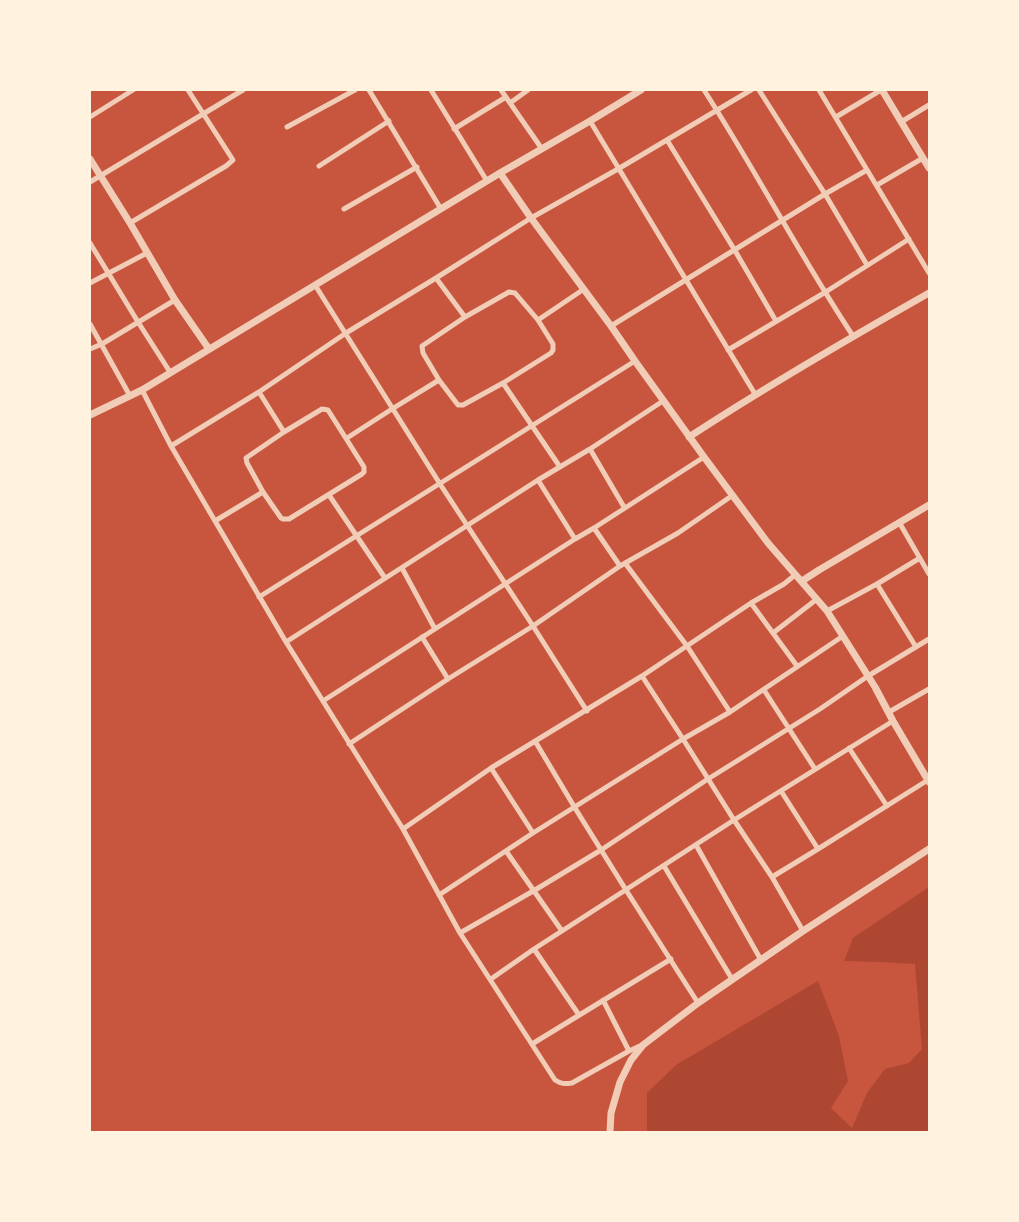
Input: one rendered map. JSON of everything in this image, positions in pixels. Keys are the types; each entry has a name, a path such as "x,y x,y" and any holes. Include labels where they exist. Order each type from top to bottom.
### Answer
{"street":[{"path":"90,117 134,90"},
{"path":"130,223 233,160 188,90"},
{"path":"90,182 243,90"},
{"path":"287,127 355,90"},
{"path":"369,90 441,208"},
{"path":"431,90 487,181"},
{"path":"501,90 542,149"},
{"path":"510,103 528,90"},
{"path":"91,412 142,390 441,208 641,90"},
{"path":"704,90 824,293 853,336"},
{"path":"171,446 259,392 346,333 531,218 718,111 751,90"},
{"path":"759,90 825,194 867,265"},
{"path":"819,90 929,273"},
{"path":"836,117 881,90 929,168"},
{"path":"454,129 506,97"},
{"path":"901,122 929,105"},
{"path":"319,166 388,121"},
{"path":"590,121 755,394"},
{"path":"667,140 776,321"},
{"path":"877,185 923,158"},
{"path":"90,159 130,223 174,300 209,349"},
{"path":"344,209 417,167"},
{"path":"612,326 734,249 867,170"},
{"path":"500,173 531,218 612,326 689,437 768,543 827,611 875,687 928,781 772,877"},
{"path":"728,350 824,293 908,239"},
{"path":"90,243 170,372"},
{"path":"90,283 147,253"},
{"path":"436,278 465,317"},
{"path":"315,286 587,711"},
{"path":"538,320 584,289"},
{"path":"515,293 538,320 553,344 551,353 461,406 455,403 423,353 422,346 465,317 505,294 515,293"},
{"path":"689,437 755,394 929,293"},
{"path":"90,349 102,344 174,300"},
{"path":"90,324 130,396"},
{"path":"259,597 635,361"},
{"path":"347,438 439,380"},
{"path":"503,383 560,467"},
{"path":"142,390 171,446 259,597 403,829 460,933 491,978 555,1080 559,1083 572,1083 643,1044 732,979 929,849"},
{"path":"259,392 284,432"},
{"path":"286,642 664,401"},
{"path":"325,408 347,438 364,467 364,472 286,520 281,518 246,463 246,458 284,432 325,408"},
{"path":"590,449 624,507"},
{"path":"323,701 704,457"},
{"path":"538,480 575,538"},
{"path":"215,521 263,492"},
{"path":"329,495 385,578"},
{"path":"349,744 448,678 533,626 623,565 678,533 733,495"},
{"path":"802,581 929,504"},
{"path":"899,522 929,574"},
{"path":"594,528 687,646 730,712"},
{"path":"827,611 920,558"},
{"path":"402,568 435,629"},
{"path":"403,829 491,768 587,711 751,603 784,584 795,575"},
{"path":"877,584 916,647"},
{"path":"773,633 817,599"},
{"path":"751,603 798,666"},
{"path":"422,636 448,678"},
{"path":"439,895 533,833 683,739 730,712 843,636"},
{"path":"460,933 601,850 708,779 833,701 868,676 929,639"},
{"path":"642,676 772,877 803,931"},
{"path":"888,712 929,689"},
{"path":"764,690 815,769"},
{"path":"491,978 734,820 893,721"},
{"path":"535,741 601,850 698,1003"},
{"path":"849,748 887,806"},
{"path":"491,768 533,833"},
{"path":"780,791 818,850"},
{"path":"696,845 761,960"},
{"path":"506,851 562,931"},
{"path":"664,866 732,979"},
{"path":"534,949 579,1015"},
{"path":"532,1044 671,959"},
{"path":"604,1000 629,1051"},
{"path":"610,1132 611,1113 620,1082 631,1060 643,1044"}],"shaded area":[{"path":"929,887 929,1132 647,1132 647,1093 676,1065 818,981 839,1036 848,1081 831,1108 852,1128 867,1093 885,1069 909,1063 922,1049 915,964 844,961 853,938"}]}
